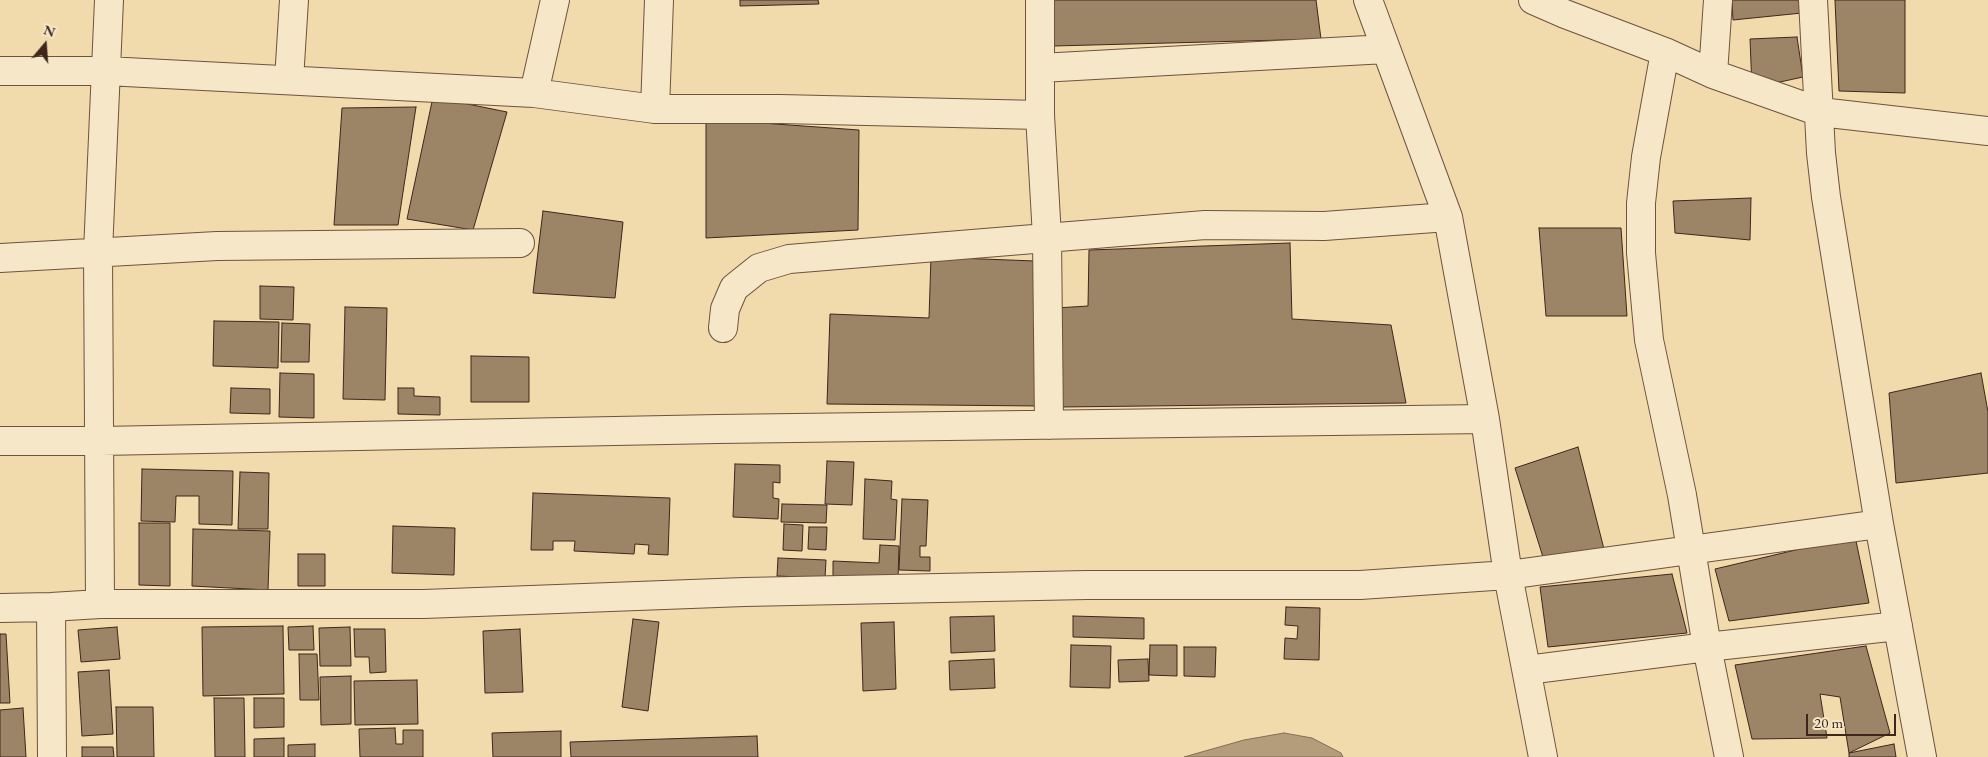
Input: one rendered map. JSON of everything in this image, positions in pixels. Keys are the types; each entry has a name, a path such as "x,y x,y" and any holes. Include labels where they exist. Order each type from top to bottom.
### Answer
{"street":[{"path":"100,604 101,441 98,252 109,0"},
{"path":"289,80 294,0"},
{"path":"534,93 555,0"},
{"path":"655,109 658,0"},
{"path":"1040,0 1040,115 1047,237 1049,425"},
{"path":"1368,0 1448,217 1485,419 1508,575 1543,757"},
{"path":"1533,0 1563,7 1713,74 1820,112 1988,131"},
{"path":"1713,74 1718,0"},
{"path":"1813,0 1821,153 1826,197 1879,524 1922,757"},
{"path":"1040,68 1386,49"},
{"path":"1665,52 1646,157 1641,203 1641,253 1649,340 1682,495 1707,646 1729,757"},
{"path":"0,71 106,71 534,93 655,109 780,108 1040,115"},
{"path":"723,328 725,310 734,288 759,268 790,259 1205,225 1324,226 1448,217"},
{"path":"0,258 217,246 520,244"},
{"path":"0,441 1485,419"},
{"path":"0,608 100,604 424,604 744,592 1087,585 1360,585 1508,575 1879,524"},
{"path":"51,607 52,757"},
{"path":"1526,670 1707,646 1898,626"}],"shaded area":[{"path":"1284,733 1312,738 1341,753 1343,757 1184,757 1244,740"}],"building":[{"path":"740,0 818,0 819,4 740,6"},
{"path":"1053,0 1316,0 1321,39 1054,46"},
{"path":"1732,0 1801,0 1802,13 1733,20"},
{"path":"1835,0 1905,0 1905,93 1839,91"},
{"path":"1797,37 1803,77 1752,88 1750,39"},
{"path":"433,97 507,112 473,230 407,219"},
{"path":"416,107 398,225 334,225 342,108"},
{"path":"706,119 859,130 858,230 706,238"},
{"path":"1751,198 1750,240 1675,233 1673,201"},
{"path":"543,211 623,222 615,298 533,293"},
{"path":"1539,228 1621,228 1627,316 1546,316"},
{"path":"1290,243 1292,319 1391,325 1406,403 1060,407 1056,308 1088,306 1089,250"},
{"path":"931,257 1035,261 1041,406 827,404 830,314 929,318"},
{"path":"260,286 294,287 293,320 260,319"},
{"path":"345,307 387,308 385,400 343,399"},
{"path":"214,321 279,322 278,368 213,366"},
{"path":"282,323 310,324 309,362 281,362"},
{"path":"471,356 529,357 529,402 471,402"},
{"path":"280,373 314,374 314,418 279,417"},
{"path":"1981,373 1988,412 1988,473 1896,483 1889,393"},
{"path":"231,388 270,389 270,414 230,413"},
{"path":"398,388 414,388 414,396 440,397 440,415 398,414"},
{"path":"1578,447 1605,553 1543,557 1515,468"},
{"path":"827,461 854,462 852,505 825,504"},
{"path":"735,464 780,465 780,483 773,482 773,498 779,499 778,519 733,517"},
{"path":"142,469 233,471 232,525 199,524 199,496 176,496 175,522 141,521"},
{"path":"240,472 269,473 268,529 238,529"},
{"path":"865,479 892,481 891,499 897,500 895,540 863,539"},
{"path":"533,493 670,498 668,555 648,554 649,545 635,544 634,554 574,551 575,541 553,541 553,550 531,550"},
{"path":"902,499 928,500 926,546 920,546 920,557 930,557 930,571 899,570"},
{"path":"782,504 827,505 826,523 781,522"},
{"path":"139,523 170,523 170,586 139,585"},
{"path":"784,524 803,525 802,551 783,550"},
{"path":"393,526 455,528 454,575 392,573"},
{"path":"809,527 827,527 826,550 808,549"},
{"path":"193,529 270,531 268,590 192,586"},
{"path":"1855,536 1869,603 1729,621 1715,569"},
{"path":"880,545 899,546 898,580 833,577 833,561 879,563"},
{"path":"298,554 325,554 325,586 298,586"},
{"path":"778,558 826,560 825,578 777,576"},
{"path":"1672,574 1687,633 1548,647 1540,587"},
{"path":"1286,607 1320,608 1319,660 1284,659 1285,638 1297,639 1298,626 1285,625"},
{"path":"994,616 995,651 951,653 950,617"},
{"path":"1073,616 1144,618 1144,639 1073,637"},
{"path":"633,619 659,622 648,711 622,707"},
{"path":"894,622 896,689 863,691 861,623"},
{"path":"283,626 284,694 203,696 202,627"},
{"path":"313,626 314,650 289,650 288,627"},
{"path":"117,627 120,659 81,662 78,630"},
{"path":"350,627 351,666 320,666 319,628"},
{"path":"354,629 385,629 386,672 370,673 369,657 355,657"},
{"path":"520,629 523,692 485,693 483,631"},
{"path":"0,634 6,634 10,703 0,703"},
{"path":"1071,645 1111,646 1110,688 1070,687"},
{"path":"1150,645 1177,645 1177,676 1149,675"},
{"path":"1866,646 1890,733 1849,753 1840,697 1820,694 1827,738 1752,739 1735,665"},
{"path":"1184,647 1216,647 1215,677 1184,676"},
{"path":"299,654 317,654 319,700 300,700"},
{"path":"994,659 995,688 950,690 949,661"},
{"path":"1148,659 1149,681 1119,682 1118,660"},
{"path":"109,670 113,734 82,736 78,672"},
{"path":"351,676 351,724 321,725 320,677"},
{"path":"417,680 418,724 355,725 354,681"},
{"path":"214,698 244,698 245,757 215,757"},
{"path":"254,698 284,698 284,727 254,728"},
{"path":"116,707 153,707 154,757 117,757"},
{"path":"23,708 26,757 0,757 0,710"},
{"path":"395,728 396,744 403,744 403,730 423,730 423,757 360,757 359,729"},
{"path":"561,731 561,757 493,757 492,733"},
{"path":"757,736 758,757 571,757 570,742"},
{"path":"284,738 284,757 254,757 254,739"},
{"path":"315,744 315,757 288,757 288,745"},
{"path":"1894,744 1896,757 1849,757 1849,753"},
{"path":"82,747 113,747 114,757 82,757"}]}
